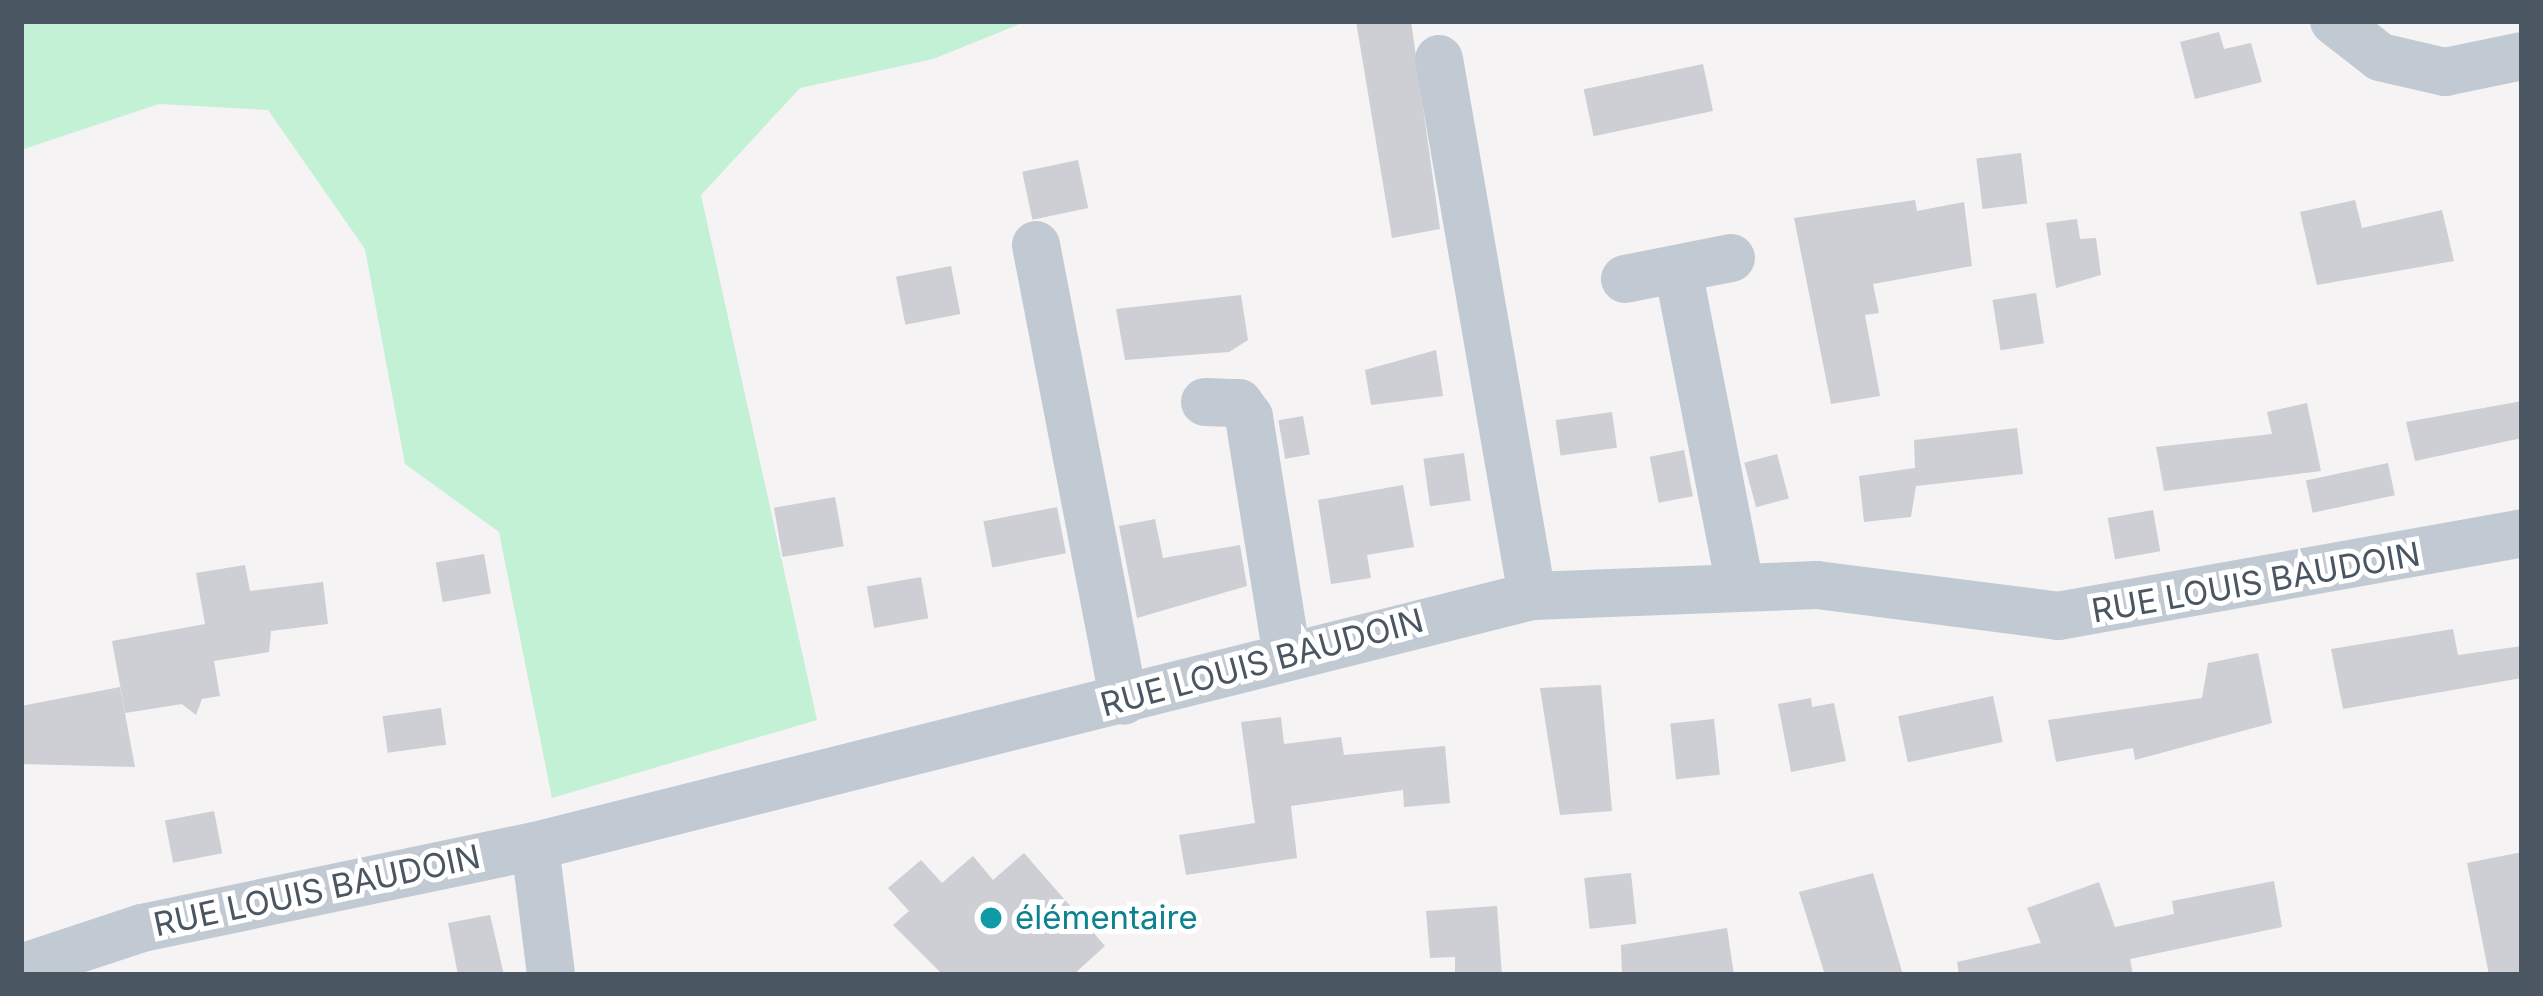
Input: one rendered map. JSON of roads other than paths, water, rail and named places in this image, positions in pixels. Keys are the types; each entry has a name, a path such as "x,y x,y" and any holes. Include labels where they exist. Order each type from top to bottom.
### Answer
{"street":[{"path":"2335,21 2380,57 2445,72 2522,56"},
{"path":"1439,59 1532,596"},
{"path":"1036,245 1124,700"},
{"path":"1625,279 1679,275 1730,257"},
{"path":"1679,275 1740,586"},
{"path":"1205,402 1239,403 1249,417 1287,658"},
{"name":"RUE LOUIS BAUDOIN","path":"21,968 330,882 535,846 1532,596 1817,585 2000,615 2123,611 2522,533"},
{"path":"535,846 551,975"}],"place":[{"name":"élémentaire","path":"991,918"}]}
